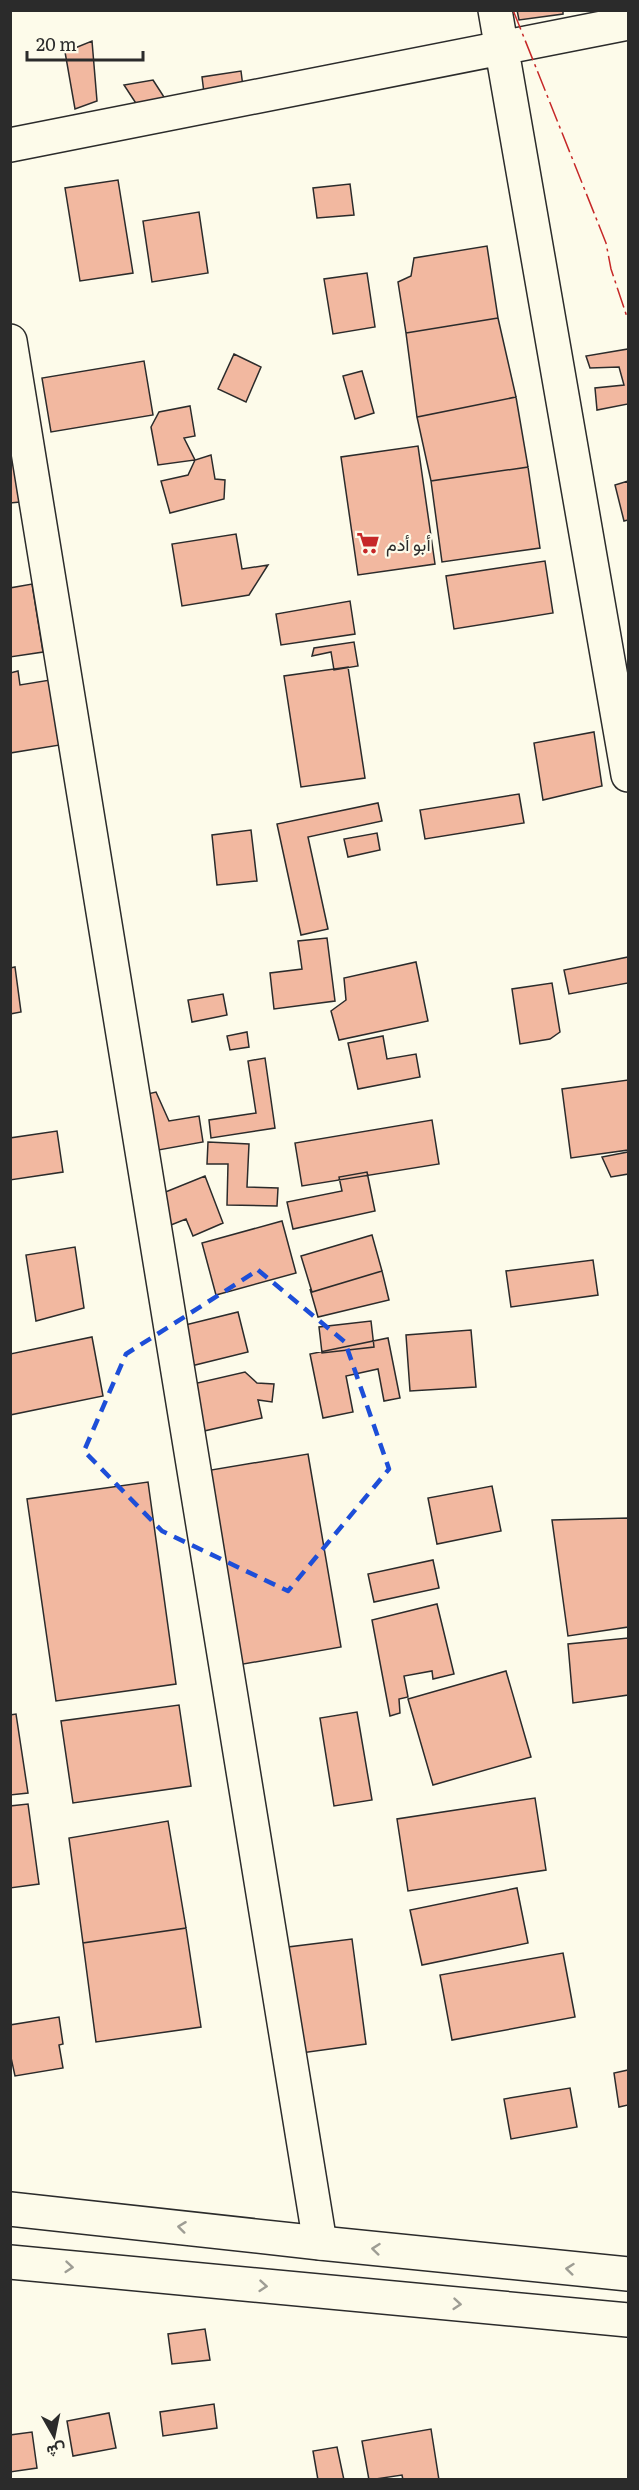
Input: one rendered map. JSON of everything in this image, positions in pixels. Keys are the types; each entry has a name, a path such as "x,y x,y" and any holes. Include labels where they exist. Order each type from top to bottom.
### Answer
{"main road":[{"path":"495,10 628,775"},
{"path":"10,145 628,23"},
{"path":"10,341 320,2243"},
{"path":"10,2209 628,2274"},
{"path":"10,2262 628,2320"}],"highlighted area":[{"path":"258,1270 345,1342 389,1469 288,1591 162,1531 84,1451 126,1354"}],"building":[{"path":"517,10 563,10 563,14 519,20"},
{"path":"92,41 97,101 75,109 65,52"},
{"path":"241,71 243,87 204,93 202,77"},
{"path":"153,80 164,97 141,111 124,85"},
{"path":"118,180 133,273 80,281 65,188"},
{"path":"350,184 354,215 317,218 313,188"},
{"path":"199,212 208,273 152,282 143,221"},
{"path":"487,246 498,318 406,333 398,282 411,276 414,258"},
{"path":"367,273 375,327 333,334 324,279"},
{"path":"498,318 516,397 417,417 406,333"},
{"path":"628,349 628,404 597,410 595,388 624,385 619,367 590,368 586,356"},
{"path":"234,354 261,367 246,402 218,389"},
{"path":"144,361 153,415 51,432 42,378"},
{"path":"362,371 374,413 355,419 343,376"},
{"path":"516,397 528,467 431,481 417,417"},
{"path":"190,406 195,436 184,438 195,460 158,465 151,427 159,412"},
{"path":"418,446 435,564 358,575 341,457"},
{"path":"211,455 215,479 225,480 224,499 170,513 161,481 188,475 195,460"},
{"path":"14,464 20,502 10,503 10,465"},
{"path":"528,467 540,548 442,562 431,481"},
{"path":"628,481 628,520 624,521 615,485"},
{"path":"236,534 242,569 268,565 249,595 182,606 172,544"},
{"path":"545,561 553,613 454,629 446,576"},
{"path":"32,584 43,652 10,657 10,588"},
{"path":"350,601 355,634 281,645 276,614"},
{"path":"354,642 358,666 334,670 331,652 312,656 314,648"},
{"path":"348,667 365,778 301,787 284,676"},
{"path":"18,671 20,685 50,680 60,745 10,753 10,673"},
{"path":"594,732 602,786 543,800 534,743"},
{"path":"519,794 524,823 425,839 420,810"},
{"path":"378,803 382,821 308,837 328,929 301,935 277,824"},
{"path":"251,830 257,881 217,885 212,835"},
{"path":"377,833 380,850 348,857 344,839"},
{"path":"327,938 335,1001 274,1009 270,973 302,969 298,941"},
{"path":"628,957 628,983 569,994 564,970"},
{"path":"416,962 428,1021 339,1040 331,1011 346,1000 344,978"},
{"path":"15,967 21,1012 10,1014 10,968"},
{"path":"552,983 560,1032 550,1039 520,1044 512,989"},
{"path":"223,994 227,1015 192,1022 188,1000"},
{"path":"247,1032 249,1047 230,1050 227,1036"},
{"path":"383,1036 387,1059 416,1054 420,1077 358,1089 348,1043"},
{"path":"265,1058 275,1128 211,1138 209,1120 256,1113 248,1061"},
{"path":"628,1080 628,1150 571,1158 562,1089"},
{"path":"156,1092 169,1121 199,1116 203,1142 153,1151 143,1095"},
{"path":"432,1120 439,1164 302,1186 295,1143"},
{"path":"57,1131 63,1172 10,1180 10,1138"},
{"path":"208,1142 249,1144 247,1187 278,1188 277,1206 227,1205 228,1164 207,1164"},
{"path":"628,1152 628,1174 611,1177 602,1157"},
{"path":"367,1172 375,1211 293,1229 287,1202 342,1191 339,1177"},
{"path":"205,1176 223,1223 193,1236 186,1219 166,1227 163,1193"},
{"path":"282,1221 296,1273 216,1295 202,1243"},
{"path":"372,1235 382,1271 312,1292 301,1256"},
{"path":"75,1247 84,1308 36,1321 26,1255"},
{"path":"593,1260 598,1295 511,1307 506,1271"},
{"path":"382,1271 389,1300 318,1317 310,1289 312,1292"},
{"path":"238,1312 248,1352 187,1367 177,1327"},
{"path":"371,1321 374,1347 322,1353 319,1327"},
{"path":"471,1330 476,1387 410,1391 406,1335"},
{"path":"92,1337 103,1396 10,1415 10,1354"},
{"path":"388,1338 400,1398 384,1401 378,1369 346,1376 353,1412 323,1418 310,1354"},
{"path":"245,1372 257,1383 274,1384 272,1402 258,1400 262,1418 204,1431 193,1384"},
{"path":"308,1454 341,1647 238,1665 205,1471"},
{"path":"148,1482 176,1684 56,1701 27,1499"},
{"path":"492,1486 501,1531 437,1544 428,1498"},
{"path":"628,1518 628,1627 568,1636 552,1520"},
{"path":"433,1560 439,1588 374,1602 368,1574"},
{"path":"437,1604 454,1674 433,1679 432,1671 404,1676 408,1697 399,1699 400,1713 390,1716 372,1620"},
{"path":"628,1638 628,1695 573,1703 568,1644"},
{"path":"506,1671 531,1757 433,1785 408,1699"},
{"path":"179,1705 191,1786 73,1803 61,1721"},
{"path":"357,1712 372,1800 334,1806 320,1718"},
{"path":"16,1714 28,1793 10,1795 10,1715"},
{"path":"535,1798 546,1870 408,1891 397,1819"},
{"path":"28,1804 39,1884 10,1888 10,1806"},
{"path":"168,1821 186,1928 83,1943 69,1838"},
{"path":"517,1888 528,1943 422,1965 410,1910"},
{"path":"186,1928 201,2027 96,2042 83,1943"},
{"path":"352,1939 366,2044 294,2054 280,1948"},
{"path":"563,1953 575,2017 452,2040 440,1975"},
{"path":"59,2017 63,2044 59,2045 63,2068 15,2076 10,2053 10,2025"},
{"path":"628,2070 628,2105 619,2107 614,2073"},
{"path":"570,2088 577,2127 511,2139 504,2099"},
{"path":"205,2329 210,2360 172,2364 168,2334"},
{"path":"214,2404 217,2428 163,2436 160,2412"},
{"path":"109,2413 116,2448 73,2456 67,2421"},
{"path":"431,2429 439,2480 403,2480 402,2475 369,2480 362,2441"},
{"path":"32,2432 37,2468 10,2472 10,2435"},
{"path":"337,2447 344,2480 318,2480 313,2451"}],"power":[{"path":"513,10 606,243 611,269 628,320"}],"place":[{"name":"أبو أدم","path":"368,543"}]}
